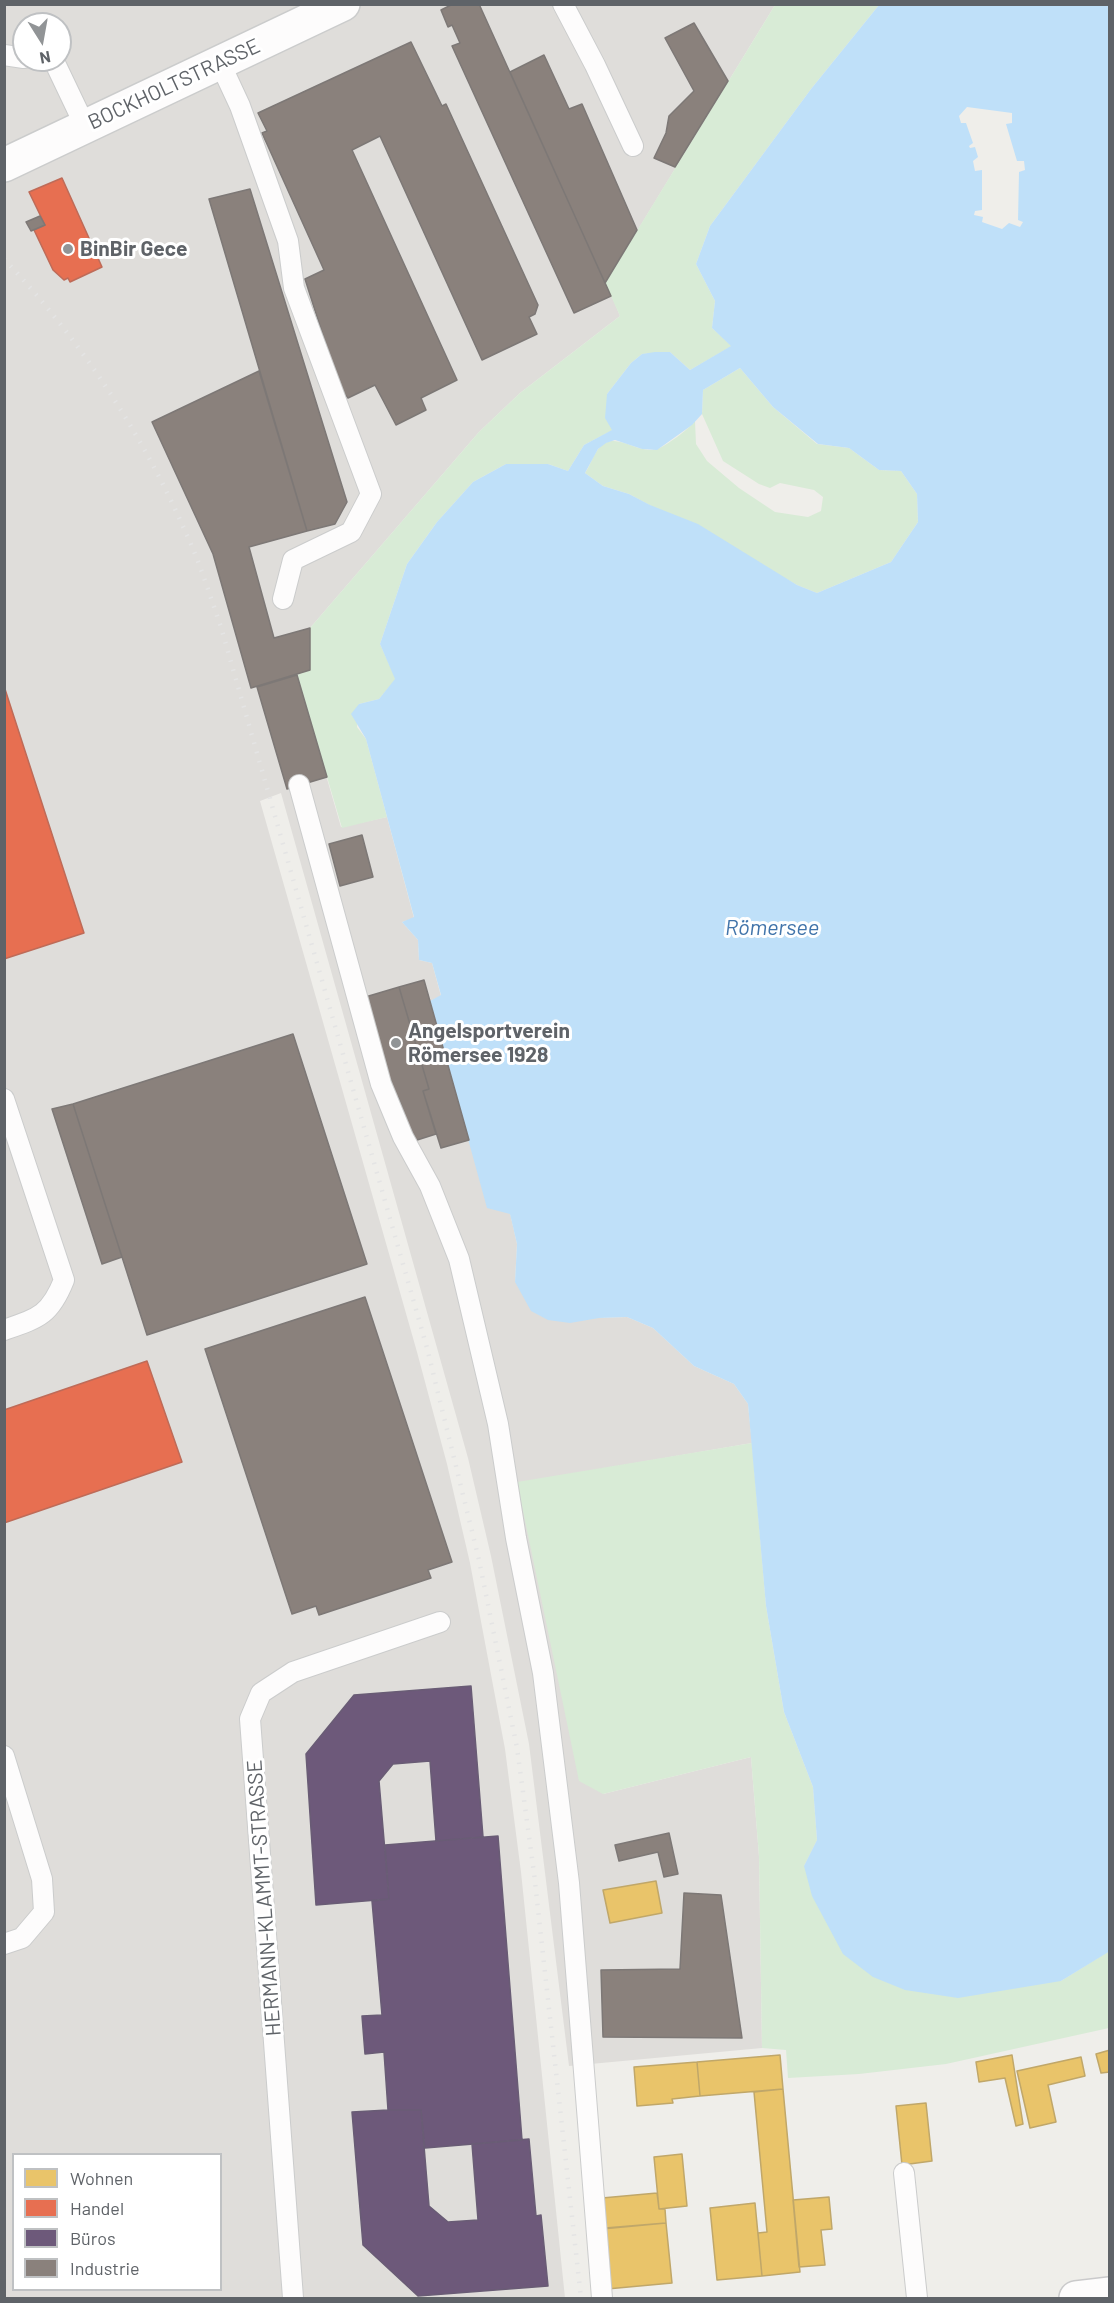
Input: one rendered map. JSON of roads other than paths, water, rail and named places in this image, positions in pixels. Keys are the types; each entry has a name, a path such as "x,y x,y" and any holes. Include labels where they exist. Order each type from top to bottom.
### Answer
{"street":[{"name":"BOCKHOLTSTRASSE","path":"4,165 343,4"},
{"path":"1076,2298 1110,2294"}],"lane":[{"path":"563,4 633,146"},
{"path":"220,63 240,106 284,229 288,241 294,288 371,494 351,532 293,560 283,599"},
{"path":"59,72 86,126"},
{"path":"299,785 381,1084 403,1137 430,1186 459,1259 498,1424 516,1538 543,1673 566,1859 602,2298"},
{"path":"4,1099 64,1280 56,1301 37,1318 4,1330"},
{"name":"HERMANN-KLAMMT-STRASSE","path":"293,2298 250,1719 261,1693 293,1672 441,1622"},
{"path":"4,1755 42,1879 44,1912 22,1938 4,1944"},
{"path":"904,2173 917,2298"}],"water":[{"name":"Römersee","path":"879,5 1109,5 1110,1951 1061,1981 958,1998 905,1990 873,1977 843,1954 812,1896 804,1866 817,1840 813,1787 784,1712 766,1606 748,1404 734,1384 694,1366 653,1328 627,1317 599,1318 570,1323 548,1320 531,1311 515,1282 517,1244 510,1214 487,1208 430,1001 441,995 432,963 419,960 418,940 402,922 414,917 366,739 351,714 359,704 379,699 395,679 380,644 407,564 437,522 473,482 506,464 548,464 568,471 584,445 612,430 605,418 607,394 631,363 642,354 670,352 690,370 731,346 712,328 715,301 696,264 710,226 811,89","holes":["967,107 1012,113 1012,123 1006,124 1017,161 1024,161 1025,170 1019,172 1018,220 1023,222 1020,227 1009,223 1002,229 982,222 983,217 974,215 975,211 982,210 982,170 975,171 973,161 978,157 975,147 970,148 969,146 973,143 966,123 961,123 959,116","740,368 773,407 818,444 849,448 879,470 901,471 917,494 918,522 891,562 817,593 797,585 698,524 629,494 603,486 585,473 598,449 615,440 642,449 657,450 692,425 702,414 703,390"]}],"railway":[{"path":"4,259 58,322 107,388 150,459 196,556 221,627 427,1348 479,1560 517,1748 534,1873 581,2298"}],"place":[{"name":"BinBir Gece","path":"68,249"},
{"name":"Angelsportverein Römersee 1928","path":"396,1043"}]}
